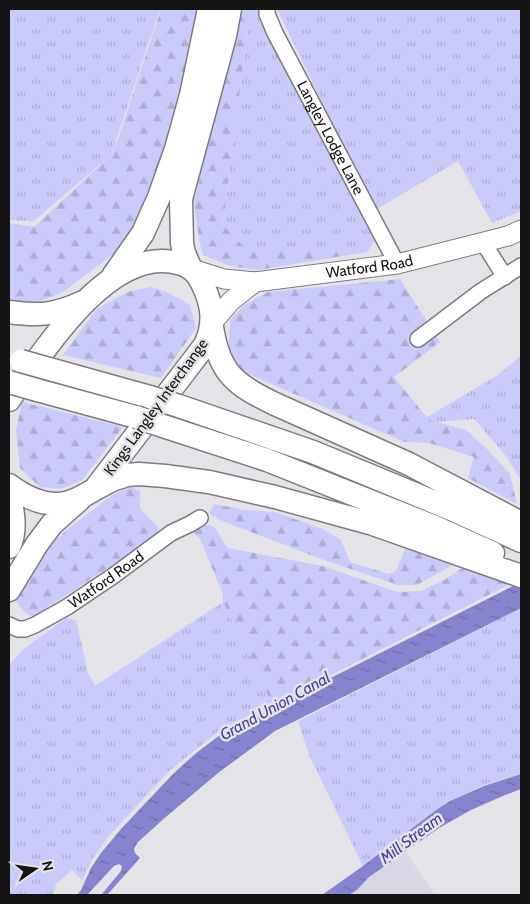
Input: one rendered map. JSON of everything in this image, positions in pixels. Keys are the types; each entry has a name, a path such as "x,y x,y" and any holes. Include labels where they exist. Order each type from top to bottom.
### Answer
{"highway":[{"path":"110,281 143,234 159,197 176,149 191,95 209,9"},
{"name":"Kings Langley Interchange","path":"89,493 205,345 212,325 207,293 184,254 181,199 230,9"},
{"path":"9,400 61,328 86,300 110,281 136,266 152,262 165,261 191,268"},
{"path":"9,312 30,315 48,314 67,309 86,300"},
{"path":"212,325 214,341 221,361 228,373 239,384 275,404 409,464 459,502 521,541"},
{"path":"15,360 179,406 521,523"},
{"path":"9,382 136,417 267,460 521,576"},
{"path":"9,485 18,492 37,500 58,504 71,502 112,480 127,475 165,476 210,482 275,497 364,522 428,534 504,558 521,566"},
{"path":"9,590 37,544 52,524 89,493"},
{"path":"9,494 13,525 12,541 9,547"}],"main road":[{"name":"Watford Road","path":"191,268 224,279 255,282 397,264 508,236 521,230"},
{"path":"212,325 231,301 255,282"}],"street":[{"name":"Langley Lodge Lane","path":"267,9 267,14 275,33 397,264"},
{"path":"483,242 505,277"},
{"path":"418,339 480,292 521,266"},
{"name":"Watford Road","path":"9,625 18,629 35,626 113,576 171,534 200,518"}],"shaded area":[{"path":"405,851 435,895 349,895 357,890 369,877"}],"green space":[{"path":"9,9 160,9 111,155 34,221 9,220"},
{"path":"161,9 198,9 190,63 144,210 119,250 63,292 24,308 9,304 9,223 34,227 111,155"},
{"path":"241,9 250,9 223,225 246,249 367,252 258,270 230,266 203,255 194,202"},
{"path":"250,9 257,9 377,238 367,252 246,249 223,225"},
{"path":"277,9 521,9 521,211 492,223 458,161 377,209 351,162"},
{"path":"400,279 440,342 394,377 429,420 466,430 487,449 510,474 517,504 468,478 474,457 429,443 404,442 233,367 229,347 230,320 244,305 268,292"},
{"path":"151,287 169,293 190,305 196,328 161,378 63,355 96,310 127,292"},
{"path":"521,356 521,480 506,456 474,419 415,424 498,375"},
{"path":"22,402 123,427 82,480 61,489 40,487 20,468 16,431"},
{"path":"130,487 140,491 140,509 158,527 157,538 33,617 23,611 16,600 48,549 63,533 112,495"},
{"path":"215,504 244,510 275,512 323,529 341,540 350,562 389,574 396,571 406,546 456,563 417,585 398,585 324,560 222,521 209,513"},
{"path":"200,523 214,527 228,548 323,566 397,592 421,591 446,579 465,566 510,584 272,705 223,602 223,594 200,539 189,529"},
{"path":"223,602 273,703 220,730 168,772 108,837 93,858 82,880 72,870 56,884 53,895 9,895 9,665 25,648 66,618 76,620 88,673 95,686"},
{"path":"521,608 521,774 484,785 450,801 363,866 309,755 298,721"}],"water":[{"path":"521,582 521,608 275,731 218,773 138,842 134,849 140,858 107,895 101,895 121,871 122,866 119,864 114,866 87,895 77,895 101,853 121,829 173,774 220,735"},
{"name":"Mill Stream","path":"521,774 521,789 471,810 439,828 369,877 357,890 349,895 322,895 450,801 484,786"}],"water label":[{"name":"Grand Union Canal","path":"275,706"}]}
